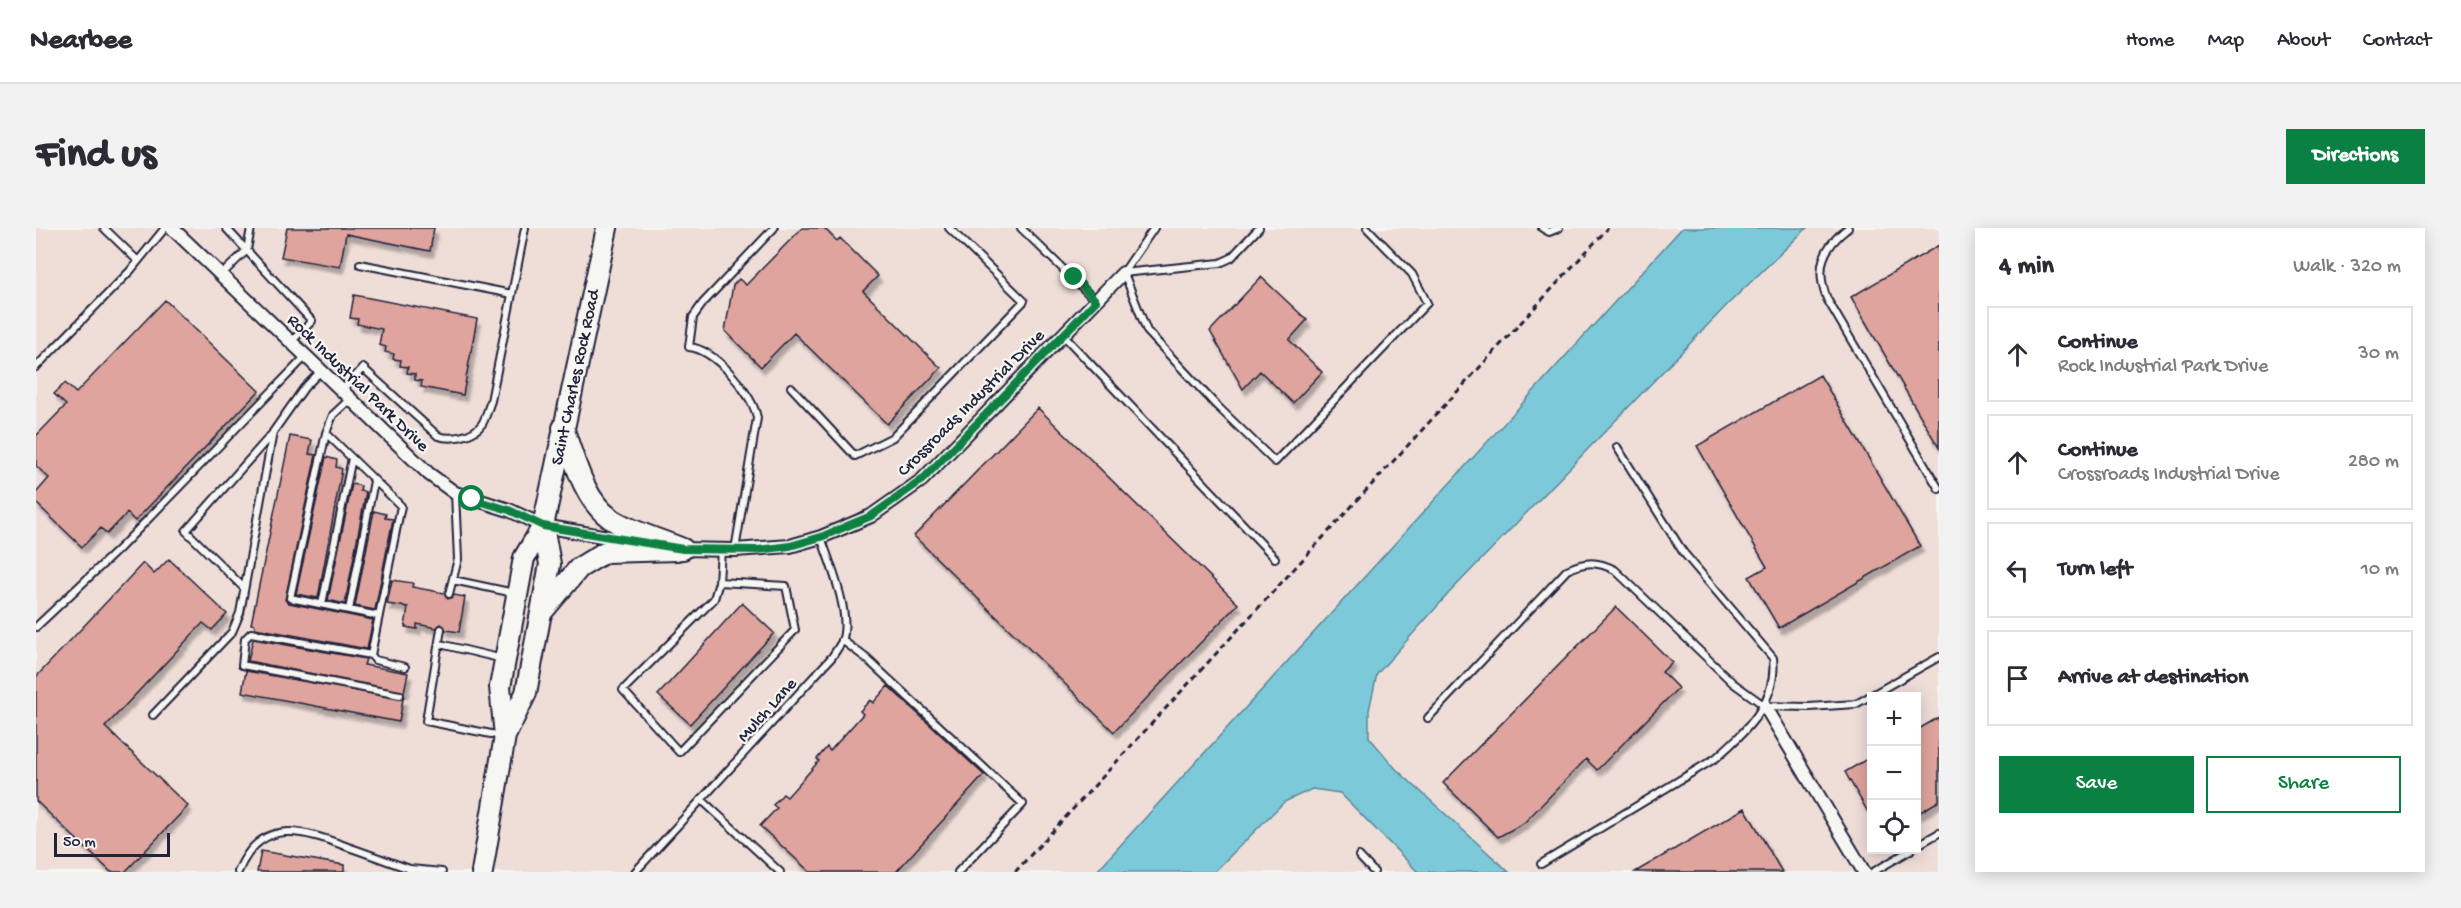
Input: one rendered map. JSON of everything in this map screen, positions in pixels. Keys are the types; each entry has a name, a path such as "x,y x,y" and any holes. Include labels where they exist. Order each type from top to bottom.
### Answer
{"main road":[{"name":"Saint Charles Rock Road","path":"482,872 505,736 500,687 524,558 543,526 607,228"},
{"path":"563,428 586,486 601,509 611,518 683,549"},
{"name":"Saint Charles Rock Road","path":"505,736 526,693 541,614 550,564 543,526"},
{"path":"541,614 579,568 605,552 683,549"}],"street":[{"name":"Rock Industrial Park Drive","path":"172,228 429,474 455,493 509,510 543,526"},
{"name":"Crossroads Industrial Drive","path":"543,526 683,549 735,550 790,546 821,537 871,516 922,480 1124,273"},
{"path":"1766,706 1864,872"}],"lane":[{"path":"104,228 138,261"},
{"path":"36,366 138,261 165,228"},
{"path":"226,228 312,321 291,342"},
{"path":"221,274 247,250 251,228"},
{"path":"379,616 290,598 326,433 333,416 363,368 438,436 450,439 465,435 482,425 491,401 525,228"},
{"path":"735,550 757,418 748,394 715,358 700,348 690,347 693,317 703,303 774,228"},
{"path":"791,387 855,456 893,437 1024,302 949,228"},
{"path":"1021,228 1096,301"},
{"path":"1124,273 1154,228"},
{"path":"1124,273 1220,263 1231,258 1259,228"},
{"path":"1124,273 1147,331 1214,403 1275,462 1427,303 1412,274 1367,228"},
{"path":"1542,228 1550,232 1559,228"},
{"path":"1848,228 1835,238 1826,252 1821,265 1820,281 1827,299 1939,489"},
{"path":"360,264 512,294"},
{"path":"1063,335 1275,558"},
{"path":"36,627 121,547 306,356"},
{"path":"244,588 186,531 273,432 304,388 321,370"},
{"path":"153,715 232,632 240,613 273,432"},
{"path":"326,433 401,506 371,655"},
{"path":"1541,864 1716,758 1739,737 1766,706 1775,672 1773,658 1683,552 1617,447"},
{"path":"322,604 352,458"},
{"path":"349,610 374,481"},
{"path":"449,594 458,559 455,493"},
{"path":"821,537 839,592 844,622 842,640 866,658 1023,804 958,872"},
{"path":"719,582 786,586 795,630 680,752 623,690 714,599 719,582 721,550"},
{"path":"1428,718 1567,570 1583,562 1600,563 1615,570 1733,683 1766,706 1809,707 1856,704 1939,657"},
{"path":"453,580 518,594"},
{"path":"441,628 426,721 505,736"},
{"path":"400,695 242,665 245,639 251,633 371,655 375,660 405,667"},
{"name":"Mulch Lane","path":"635,872 703,801 832,657 842,640"},
{"path":"440,644 505,660"},
{"path":"703,801 780,872"},
{"path":"238,872 254,845 280,833 302,831 410,871 442,872"},
{"path":"1921,844 1939,833"},
{"path":"1873,872 1903,854"},
{"path":"1359,856 1374,872"}],"path":[{"path":"1015,872 1608,228"}],"shaded area":[{"path":"36,228 1939,228 1939,872 36,872"}],"water":[{"path":"1682,228 1807,228 1728,304 1449,593 1377,674 1369,710 1369,737 1396,769 1509,872 1418,872 1340,793 1312,789 1284,802 1214,872 1096,872"}],"building":[{"path":"287,228 434,228 430,251 346,234 340,267 281,257"},
{"path":"802,228 824,228 837,241 840,238 878,276 863,291 941,368 887,424 794,333 761,367 725,331 733,285 739,279 746,285"},
{"path":"1939,245 1939,448 1851,297"},
{"path":"1261,277 1307,320 1289,340 1322,372 1293,403 1260,371 1243,389 1210,331"},
{"path":"354,295 477,319 463,395 421,387 422,381 415,380 415,374 407,373 408,367 400,366 401,360 393,359 394,354 385,352 386,347 379,345 382,329 357,324 358,319 350,318"},
{"path":"165,300 259,391 135,521 127,513 107,534 101,528 82,547 36,503 36,493 49,478 36,466 36,436 66,405 54,394 65,383 76,393"},
{"path":"1820,375 1920,546 1779,628 1749,577 1767,567 1697,446"},
{"path":"1038,408 1238,604 1114,732 914,536"},
{"path":"290,436 312,440 309,454 316,455 285,600 289,603 373,620 367,649 255,628 255,625 251,624"},
{"path":"326,457 337,460 336,467 342,469 318,598 296,594"},
{"path":"352,484 361,486 360,491 366,492 345,604 328,600"},
{"path":"374,511 386,514 385,518 393,519 375,610 355,606"},
{"path":"169,559 227,614 212,630 203,623 105,727 188,806 125,872 111,872 36,801 36,677 143,563 154,574"},
{"path":"392,580 413,583 412,587 444,593 448,599 454,595 465,597 459,632 446,630 441,624 436,628 417,624 417,629 405,627 408,607 387,604"},
{"path":"742,603 774,633 690,724 658,695"},
{"path":"1616,607 1672,662 1662,672 1678,688 1597,770 1586,759 1524,823 1498,837 1443,783"},
{"path":"253,639 366,659 364,665 408,673 404,692 248,661"},
{"path":"246,671 403,699 399,722 242,692"},
{"path":"888,686 984,775 896,872 810,872 760,826 777,808 773,805 783,794 787,797 819,761 817,759 827,747 830,751 863,714 860,711 870,700 873,703"},
{"path":"1939,717 1939,801 1921,812 1921,746 1921,728"},
{"path":"1867,759 1867,810 1845,772"},
{"path":"1745,808 1782,872 1635,872"},
{"path":"261,851 344,865 344,872 257,872"}],"route":[{"path":"472,499 509,510 543,526 683,549 758,550 790,546 821,537 871,516 922,480 1096,301 1074,277"}]}
